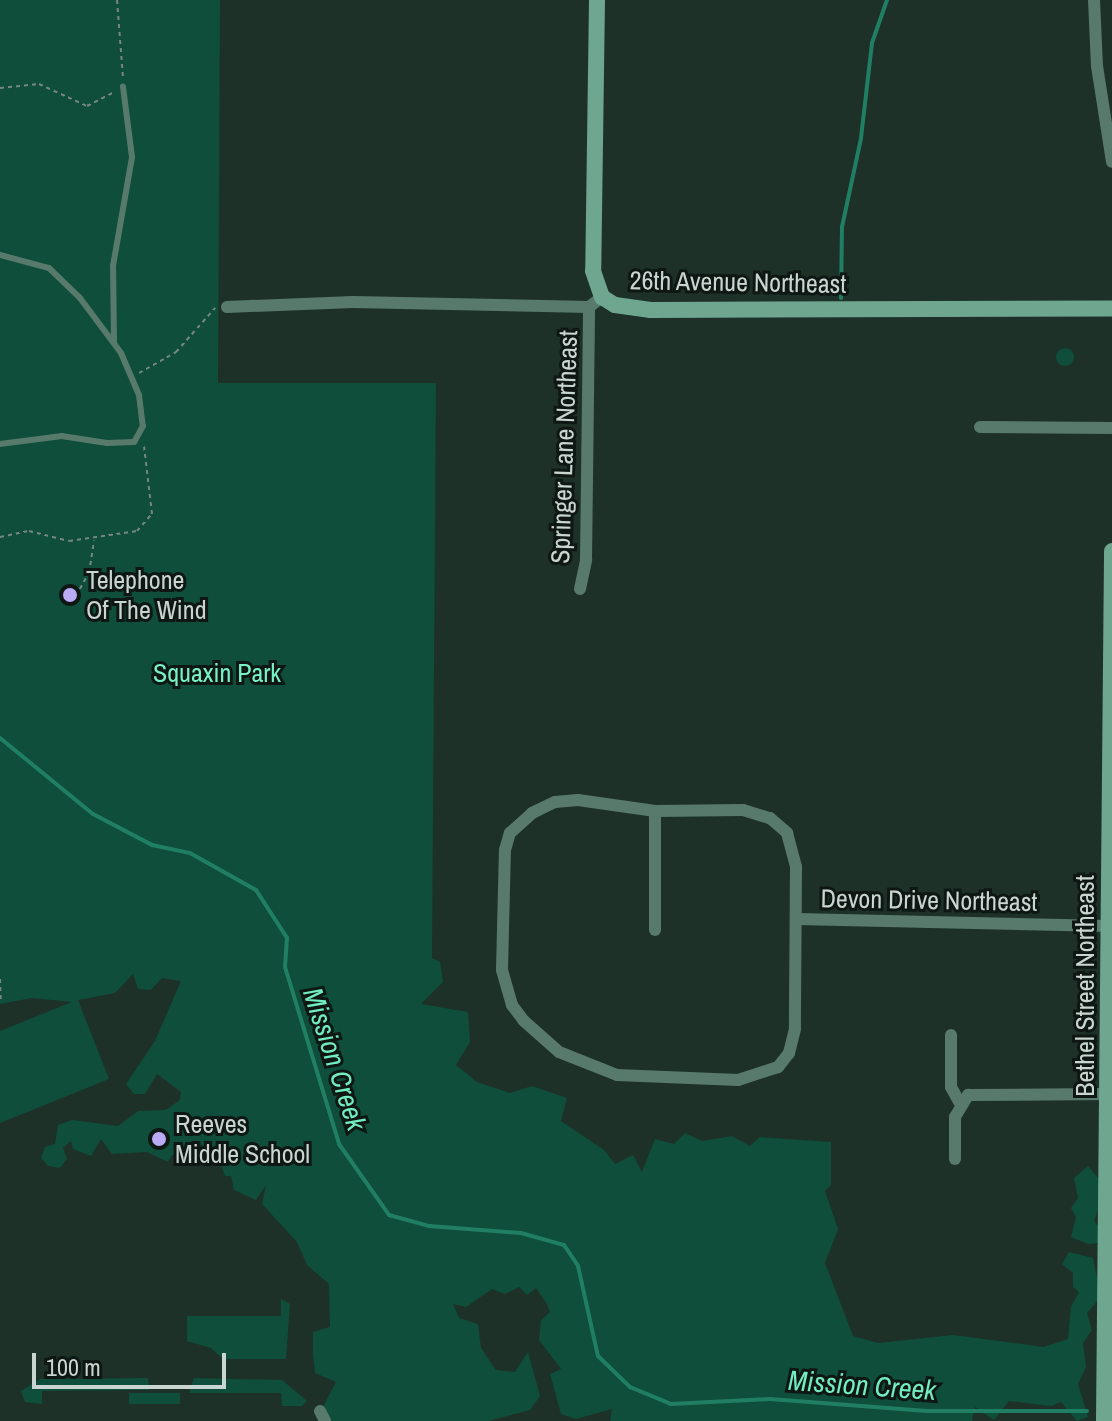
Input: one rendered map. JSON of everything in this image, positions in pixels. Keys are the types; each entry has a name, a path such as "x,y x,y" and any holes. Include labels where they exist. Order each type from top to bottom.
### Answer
{"street":[{"path":"596,302 592,256 597,0"},
{"path":"1094,0 1097,66 1112,162"},
{"name":"26th Avenue Northeast","path":"227,307 353,302 596,302 651,310 1112,308"},
{"name":"Springer Lane Northeast","path":"580,589 586,560 596,302"},
{"path":"980,427 1112,428"},
{"name":"Bethel Street Northeast","path":"1104,1421 1112,551"},
{"path":"578,800 655,811 743,810 770,818 787,833 795,854 797,919 792,1043 784,1061 767,1074 738,1080 635,1078 600,1071 559,1052 524,1021 506,988 501,878 510,833 555,802 578,800"},
{"path":"655,811 655,930"},
{"name":"Devon Drive Northeast","path":"797,919 1109,926"},
{"path":"951,1035 951,1087 960,1103 955,1159"},
{"path":"960,1103 968,1095 988,1091 1109,1094"}],"lane":[{"path":"114,343 113,266 132,157 123,87"},
{"path":"0,255 49,268 80,298 114,343 131,376 139,395 140,435 134,442 62,436 0,444"}],"path":[{"path":"0,88 39,84 87,106 123,87 117,0"},
{"path":"131,376 176,352 210,312 227,307"},
{"path":"0,537 29,531 69,541 137,531 152,514 149,466 140,435"},
{"path":"76,596 89,573 93,539"},
{"path":"0,979 1,1003"}],"green space":[{"name":"Squaxin Park","path":"0,0 220,0 218,383 436,383 432,958 440,962 443,982 421,1004 468,1012 470,1042 456,1065 477,1082 510,1093 532,1086 567,1098 561,1121 604,1150 615,1164 633,1155 642,1172 655,1139 674,1144 685,1133 702,1141 732,1136 750,1146 760,1137 831,1142 831,1185 825,1191 838,1229 825,1263 853,1336 878,1343 953,1335 1044,1347 1068,1339 1071,1307 1079,1292 1073,1287 1073,1273 1062,1264 1069,1252 1093,1258 1101,1297 1087,1313 1092,1330 1083,1343 1086,1367 1078,1384 1088,1417 1077,1421 1061,1402 1051,1406 1009,1401 994,1420 975,1407 972,1421 610,1421 612,1409 576,1419 561,1414 550,1374 561,1369 539,1340 541,1320 550,1312 547,1304 536,1288 527,1295 519,1287 505,1294 492,1289 466,1307 453,1304 459,1318 478,1324 481,1348 496,1370 515,1372 528,1352 540,1396 530,1410 488,1421 333,1421 326,1419 323,1407 336,1382 315,1373 313,1354 313,1332 330,1327 329,1284 307,1265 297,1242 262,1204 266,1185 256,1200 234,1190 231,1176 225,1176 219,1160 206,1154 200,1141 191,1155 172,1155 168,1162 147,1152 112,1154 101,1139 91,1156 73,1149 71,1141 63,1148 67,1159 60,1168 48,1166 41,1158 45,1147 55,1144 58,1125 72,1120 118,1126 138,1111 166,1110 180,1100 181,1092 157,1074 145,1094 134,1094 126,1084 155,1041 181,981 162,978 151,990 138,989 133,974 115,993 78,1000 109,1079 0,1123 0,1031 72,1002 32,998 0,1004"},
{"path":"1065,348 1074,357 1065,366 1056,357"},
{"path":"1088,1166 1099,1179 1101,1201 1094,1221 1101,1230 1098,1243 1088,1244 1071,1237 1076,1217 1071,1208 1078,1198 1074,1178"},
{"path":"281,1299 290,1304 286,1359 223,1359 211,1348 187,1341 187,1316 281,1316"},
{"path":"148,1378 149,1390 42,1391 42,1404 25,1402 21,1391 40,1379"},
{"path":"194,1378 282,1380 307,1401 302,1406 282,1406 281,1393 189,1393"},
{"path":"129,1393 180,1393 180,1404 129,1404"}],"waterway":[{"path":"841,298 842,227 861,138 872,43 887,0"},
{"name":"Mission Creek","path":"0,738 93,814 152,845 190,853 256,890 287,938 285,967 339,1144 389,1215 429,1226 521,1233 564,1245 578,1266 598,1356 630,1387 671,1404 770,1399 927,1411 1087,1411"}],"place":[{"name":"Telephone Of The Wind","path":"70,595"},
{"name":"Reeves Middle School","path":"159,1139"}]}
